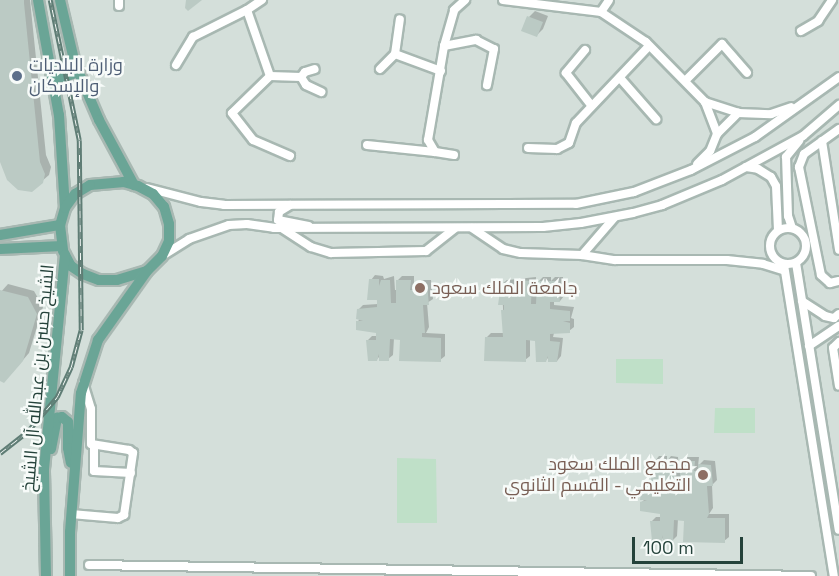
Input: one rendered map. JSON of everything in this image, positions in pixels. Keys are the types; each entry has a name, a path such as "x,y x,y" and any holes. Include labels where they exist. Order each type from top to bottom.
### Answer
{"main road":[{"name":"الشيخ حسن بن عبدالله آل الشيخ","path":"38,0 59,115 65,208"},
{"path":"60,0 75,64 99,120 136,185 153,194 164,207 169,224 169,241 162,256 147,272 98,340 83,383 71,514 69,576"},
{"path":"51,70 57,77 65,77 72,74 75,64"},
{"name":"الشيخ حسن بن عبدالله آل الشيخ","path":"46,576 44,469 63,250 60,225 65,208 75,194 90,185 124,182 136,185"},
{"path":"0,235 60,225"},
{"path":"0,249 63,250"},
{"name":"الشيخ حسن بن عبدالله آل الشيخ","path":"63,250 71,266 99,280 117,280 147,272"},
{"path":"44,469 53,442 57,418 62,417 68,422 68,448 74,475"}],"street":[{"path":"176,65 193,37 248,10 262,0"},
{"path":"435,152 428,140 444,46 454,10 465,0"},
{"path":"503,0 601,12 649,46 686,80 705,102 717,134"},
{"path":"601,12 609,0"},
{"path":"801,32 818,21 832,0"},
{"path":"248,10 270,76"},
{"path":"380,69 395,54 399,19"},
{"path":"444,46 476,40 494,49 487,85"},
{"path":"686,80 722,44 747,73"},
{"path":"528,148 557,149 569,143 576,123 649,46"},
{"path":"585,50 566,73 591,105"},
{"path":"395,54 441,71"},
{"path":"301,77 305,72 315,69"},
{"path":"290,156 253,140 232,113 270,76 301,77"},
{"path":"301,77 306,85 321,92"},
{"path":"620,78 656,119"},
{"path":"136,185 209,204 576,204 634,192 691,170 755,137 838,81"},
{"path":"705,102 738,113 771,114 802,104"},
{"path":"472,228 503,249 521,253 582,255 615,260 728,260 783,267 796,262 804,255 806,245 801,234 792,228 788,216 786,157 803,136 839,105"},
{"path":"691,170 710,151 717,134 738,113"},
{"path":"839,129 804,154 800,167 821,275 830,283 839,281"},
{"path":"162,256 189,239 223,226 248,224 282,228 472,228 561,226 614,218 689,195 803,136"},
{"path":"822,141 839,250"},
{"path":"367,145 454,155"},
{"path":"746,167 758,169 771,177 776,186 778,230"},
{"path":"291,205 279,212 278,220 314,228"},
{"path":"582,255 614,218"},
{"path":"282,228 311,248 331,253 426,251 456,228"},
{"path":"792,228 778,230 771,237 769,249 773,258 783,267 834,576"},
{"path":"796,262 839,530"},
{"path":"802,301 825,316 834,318 839,314"},
{"path":"809,346 839,326"},
{"path":"839,342 833,348 839,386"},
{"path":"71,514 118,518 124,515 133,453 129,450 94,445 89,441 92,409 83,383"},
{"path":"94,445 94,471 131,473"},
{"path":"832,487 839,496"},
{"path":"89,565 285,572 811,576"}],"shaded area":[{"name":"جامعة الملك سعود","path":"0,0 839,0 839,576 0,576"}],"green space":[{"path":"616,359 663,359 663,384 616,383"},
{"path":"715,408 755,408 755,433 714,433"},
{"path":"397,458 436,459 437,523 397,523"}],"building":[{"path":"0,0 24,0 40,162 45,174 43,183 32,192 18,190 7,180 0,162"},
{"path":"186,0 202,0 188,11 185,8"},
{"path":"527,16 543,22 537,37 521,31"},
{"path":"369,279 379,279 379,286 381,280 390,280 391,303 396,303 396,280 411,280 410,290 414,290 414,284 427,284 429,305 423,305 425,333 422,333 422,337 441,338 441,362 399,361 400,340 390,339 389,361 379,361 379,354 377,361 368,361 366,340 376,340 376,333 356,330 356,321 363,321 356,319 357,309 377,307 377,300 367,300"},
{"path":"517,280 532,281 531,304 536,304 537,281 547,281 547,288 549,281 558,281 560,302 550,302 550,309 570,311 570,321 563,321 570,323 570,333 550,334 550,341 560,342 557,362 548,362 548,356 546,362 536,362 535,341 526,340 526,362 484,361 485,337 503,337 501,310 504,310 504,305 498,305 501,284 517,284"},
{"path":"0,290 28,297 37,314 23,361 4,383 0,381"},
{"path":"653,460 663,460 663,467 665,460 674,461 675,484 680,484 680,461 695,461 694,471 698,471 698,464 711,465 713,486 707,486 709,514 707,518 725,518 725,543 683,542 684,521 674,520 673,542 663,542 662,535 662,542 652,541 650,521 660,521 660,514 640,511 640,502 647,500 640,500 641,490 661,488 661,481 651,481"}],"railway":[{"path":"0,453 28,431 57,397 71,367 81,330 79,140 50,0"}],"place":[{"name":"وزارة البلديات والإسكان","path":"17,76"},
{"name":"جامعة الملك سعود","path":"420,288"},
{"name":"مجمع الملك سعود التعليمي - القسم الثانوي","path":"703,475"}]}
